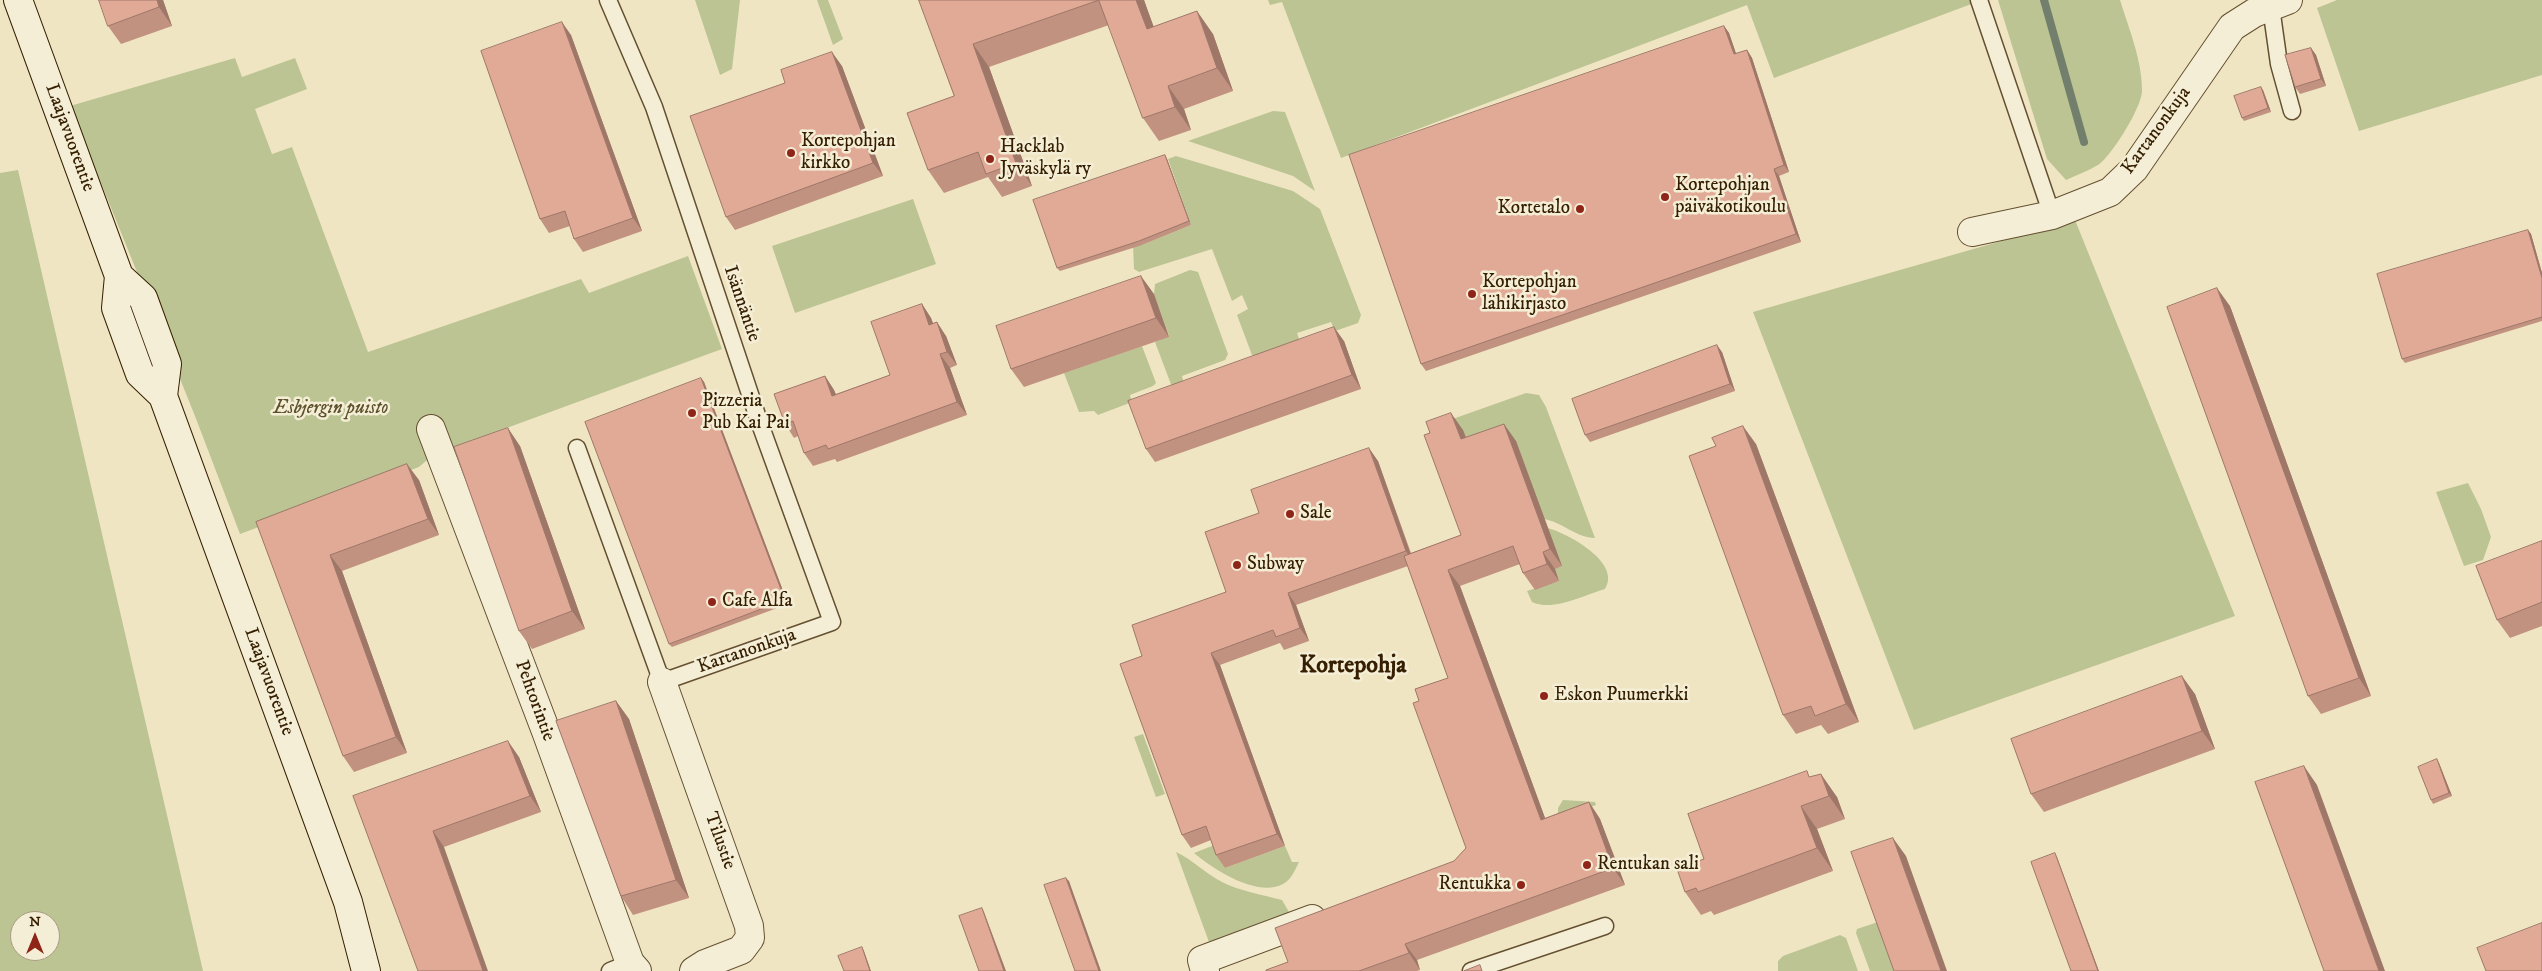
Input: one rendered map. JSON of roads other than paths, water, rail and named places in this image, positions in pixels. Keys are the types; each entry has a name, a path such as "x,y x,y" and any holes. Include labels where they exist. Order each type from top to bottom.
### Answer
{"street":[{"name":"Laajavuorentie","path":"18,0 120,276 142,298 167,364 163,396 348,902 366,971"},
{"name":"Kartanonkuja","path":"1972,232 2052,215 2110,192 2134,169 2232,27 2254,12 2277,2"},
{"name":"Pehtorintie","path":"431,429 547,734 626,968"},
{"name":"Tilustie","path":"662,682 750,926 750,938 741,950 704,964 694,971"},
{"path":"1204,966 1337,910"}],"lane":[{"name":"Isännäntie","path":"608,0 654,107 760,424 832,622"},
{"path":"1979,0 2052,215"},
{"path":"2277,2 2279,64 2292,111"},
{"path":"577,448 662,682"},
{"name":"Kartanonkuja","path":"662,682 832,622"},
{"path":"1471,971 1605,926"}],"waterway":[{"path":"2044,0 2084,142"}],"place":[{"name":"Kortepohjan kirkko","path":"791,153"},
{"name":"Hacklab Jyväskylä ry","path":"990,159"},
{"name":"Kortepohjan päiväkotikoulu","path":"1665,197"},
{"name":"Kortetalo","path":"1580,209"},
{"name":"Kortepohjan lähikirjasto","path":"1472,294"},
{"name":"Pizzeria Pub Kai Pai","path":"692,413"},
{"name":"Sale","path":"1290,514"},
{"name":"Subway","path":"1237,565"},
{"name":"Cafe Alfa","path":"712,602"},
{"name":"Eskon Puumerkki","path":"1544,696"},
{"name":"Rentukan sali","path":"1587,865"},
{"name":"Rentukka","path":"1521,885"}],"district":[{"name":"Kortepohja","path":"1353,667"}],"park label":[{"name":"Esbjergin puisto","path":"331,409"}]}
